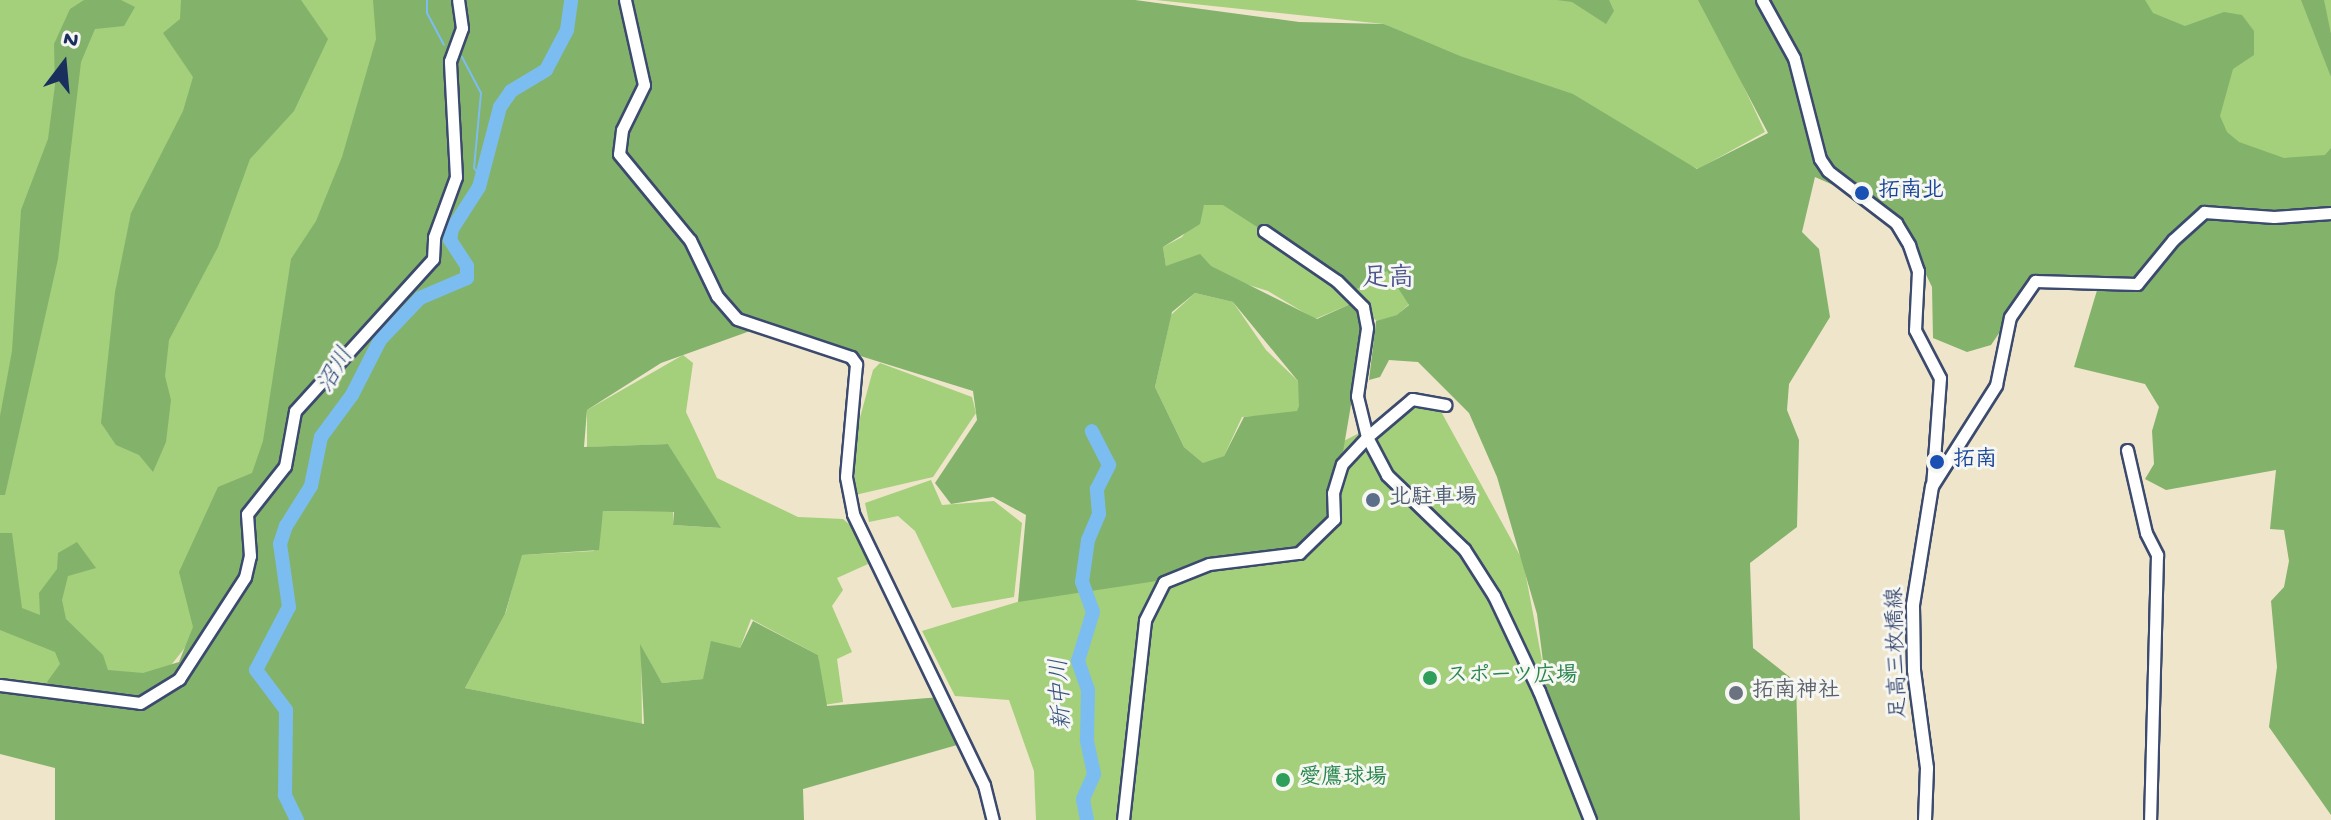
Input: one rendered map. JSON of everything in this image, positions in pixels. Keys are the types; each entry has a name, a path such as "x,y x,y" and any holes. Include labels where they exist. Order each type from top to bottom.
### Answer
{"main road":[{"name":"足高三枚橋線","path":"1925,820 1927,768 1916,684 1913,605 1932,486"}],"street":[{"path":"0,685 140,703 179,679 245,577 250,556 247,514 285,466 295,411 334,374 433,259 434,237 456,177 450,61 462,28 458,0"},
{"path":"625,0 644,85 622,130 619,154 690,240 705,263 717,296 737,319 851,357 856,364 846,477 853,514 984,785 993,820"},
{"path":"1762,0 1794,58 1820,159 1828,171 1896,223 1909,245 1918,271 1915,330 1940,378 1932,486"},
{"path":"1932,486 1996,385 2010,317 2035,281 2137,284 2173,240 2204,212 2331,213"},
{"path":"1264,231 1337,281 1363,307 1367,328 1357,396 1367,437 1387,475 1464,549 1494,596 1590,820"},
{"path":"1123,820 1145,620 1153,598 1181,572 1299,553 1334,519 1333,493 1342,464 1367,437 1412,399 1445,405"},
{"path":"2127,450 2146,533 2157,555 2150,820"}],"green space":[{"path":"0,0 381,0 393,39 338,232 198,631 142,702 0,682"},
{"path":"84,0 121,0 135,7 124,26 95,29 81,62 58,259 5,495 0,495 0,416 12,351 21,210 48,139 55,85 54,44 70,9"},
{"path":"181,0 301,0 328,39 294,111 250,159 218,247 169,340 165,376 171,400 166,442 153,472 139,455 116,445 101,423 115,292 131,213 183,111 193,77 163,33 180,19"},
{"path":"373,0 1135,0 1299,22 1384,24 1460,56 1573,94 1697,169 1768,133 1698,0 2145,0 2153,13 2185,26 2224,12 2242,15 2254,31 2254,55 2233,69 2220,116 2227,132 2239,142 2284,158 2325,155 2331,148 2331,815 2269,727 2277,667 2271,601 2284,587 2289,561 2284,530 2270,529 2276,470 2166,490 2145,479 2154,464 2152,431 2159,407 2145,384 2074,367 2098,287 2032,285 1991,345 1967,352 1933,338 1932,287 1904,229 1865,199 1815,177 1802,232 1819,249 1830,317 1789,384 1787,410 1799,440 1797,527 1750,563 1753,648 1796,682 1800,820 1599,820 1559,726 1546,685 1537,614 1497,477 1469,413 1418,362 1389,360 1380,377 1369,380 1376,321 1397,315 1409,305 1387,271 1355,290 1223,205 1204,205 1200,224 1163,247 1166,266 1200,254 1211,266 1317,319 1355,302 1366,317 1331,522 1296,546 1205,565 1170,579 1018,602 1026,515 993,497 951,504 935,483 977,420 973,391 764,326 661,363 587,410 584,447 668,444 721,528 673,525 674,512 603,511 599,550 522,555 505,614 465,688 644,724 640,644 662,683 703,679 711,641 740,648 753,621 818,655 827,706 941,697 964,743 803,789 804,820 55,820 55,768 0,754 0,686 55,693 47,682 60,664 55,652 0,630 0,533 12,533 22,608 40,615 39,593 57,569 58,553 77,542 96,568 68,576 62,600 66,619 103,655 108,670 143,673 179,662 193,627 179,572 218,487 252,473 263,441 291,259 316,221 342,157 376,39","holes":["1195,293 1233,302 1298,381 1299,406 1297,411 1244,417 1224,456 1203,463 1184,447 1155,387 1172,312"]},
{"path":"1156,0 1703,0 1765,132 1698,169 1384,24"},
{"path":"1557,0 1609,0 1614,11 1606,24 1572,2"},
{"path":"2120,0 2331,0 2331,194 2203,169"},
{"path":"2301,0 2324,0 2331,34 2331,77"},
{"path":"1204,205 1224,205 1246,216 1302,257 1387,271 1409,304 1398,315 1377,321 1353,303 1315,319 1268,291 1182,264 1166,266 1163,247 1182,237"},
{"path":"1195,293 1233,302 1266,350 1298,381 1301,402 1297,412 1242,417 1224,456 1204,464 1184,447 1155,387 1171,315"},
{"path":"683,355 693,363 686,412 717,478 798,517 843,519 855,529 868,564 837,578 843,590 832,606 852,652 837,659 843,702 824,705 818,655 751,619 740,648 704,679 662,683 641,648 642,724 465,688 506,612 521,555 594,551 603,511 673,512 673,525 720,528 668,444 587,447 587,410"},
{"path":"880,363 972,397 976,413 933,477 855,495 855,436 873,370"},
{"path":"1414,405 1438,406 1523,561 1549,697 1599,820 1036,820 1034,771 1009,700 955,696 922,631 1047,593"},
{"path":"931,480 942,505 994,501 1022,523 1014,597 952,608 915,531 898,516 869,522 865,503"}],"waterway":[{"path":"427,0 427,13 444,45"},
{"name":"沼川","path":"297,820 285,795 286,710 256,670 289,607 280,544 286,526 311,486 321,437 352,395 380,340 420,298 467,278 467,266 450,240 452,229 479,187 500,107 511,91 546,70 567,30 571,0"},
{"path":"462,57 481,93 474,168 480,176"},
{"name":"新中川","path":"1087,820 1083,799 1094,774 1087,740 1088,690 1078,661 1093,612 1082,582 1088,540 1099,514 1097,489 1109,465 1092,431"}],"place":[{"name":"拓南北","path":"1862,193"},
{"name":"拓南","path":"1937,462"},
{"name":"北駐車場","path":"1373,500"},
{"name":"スポーツ広場","path":"1430,678"},
{"name":"拓南神社","path":"1736,693"},
{"name":"愛鷹球場","path":"1283,780"}],"district":[{"name":"足高","path":"1388,281"}]}
